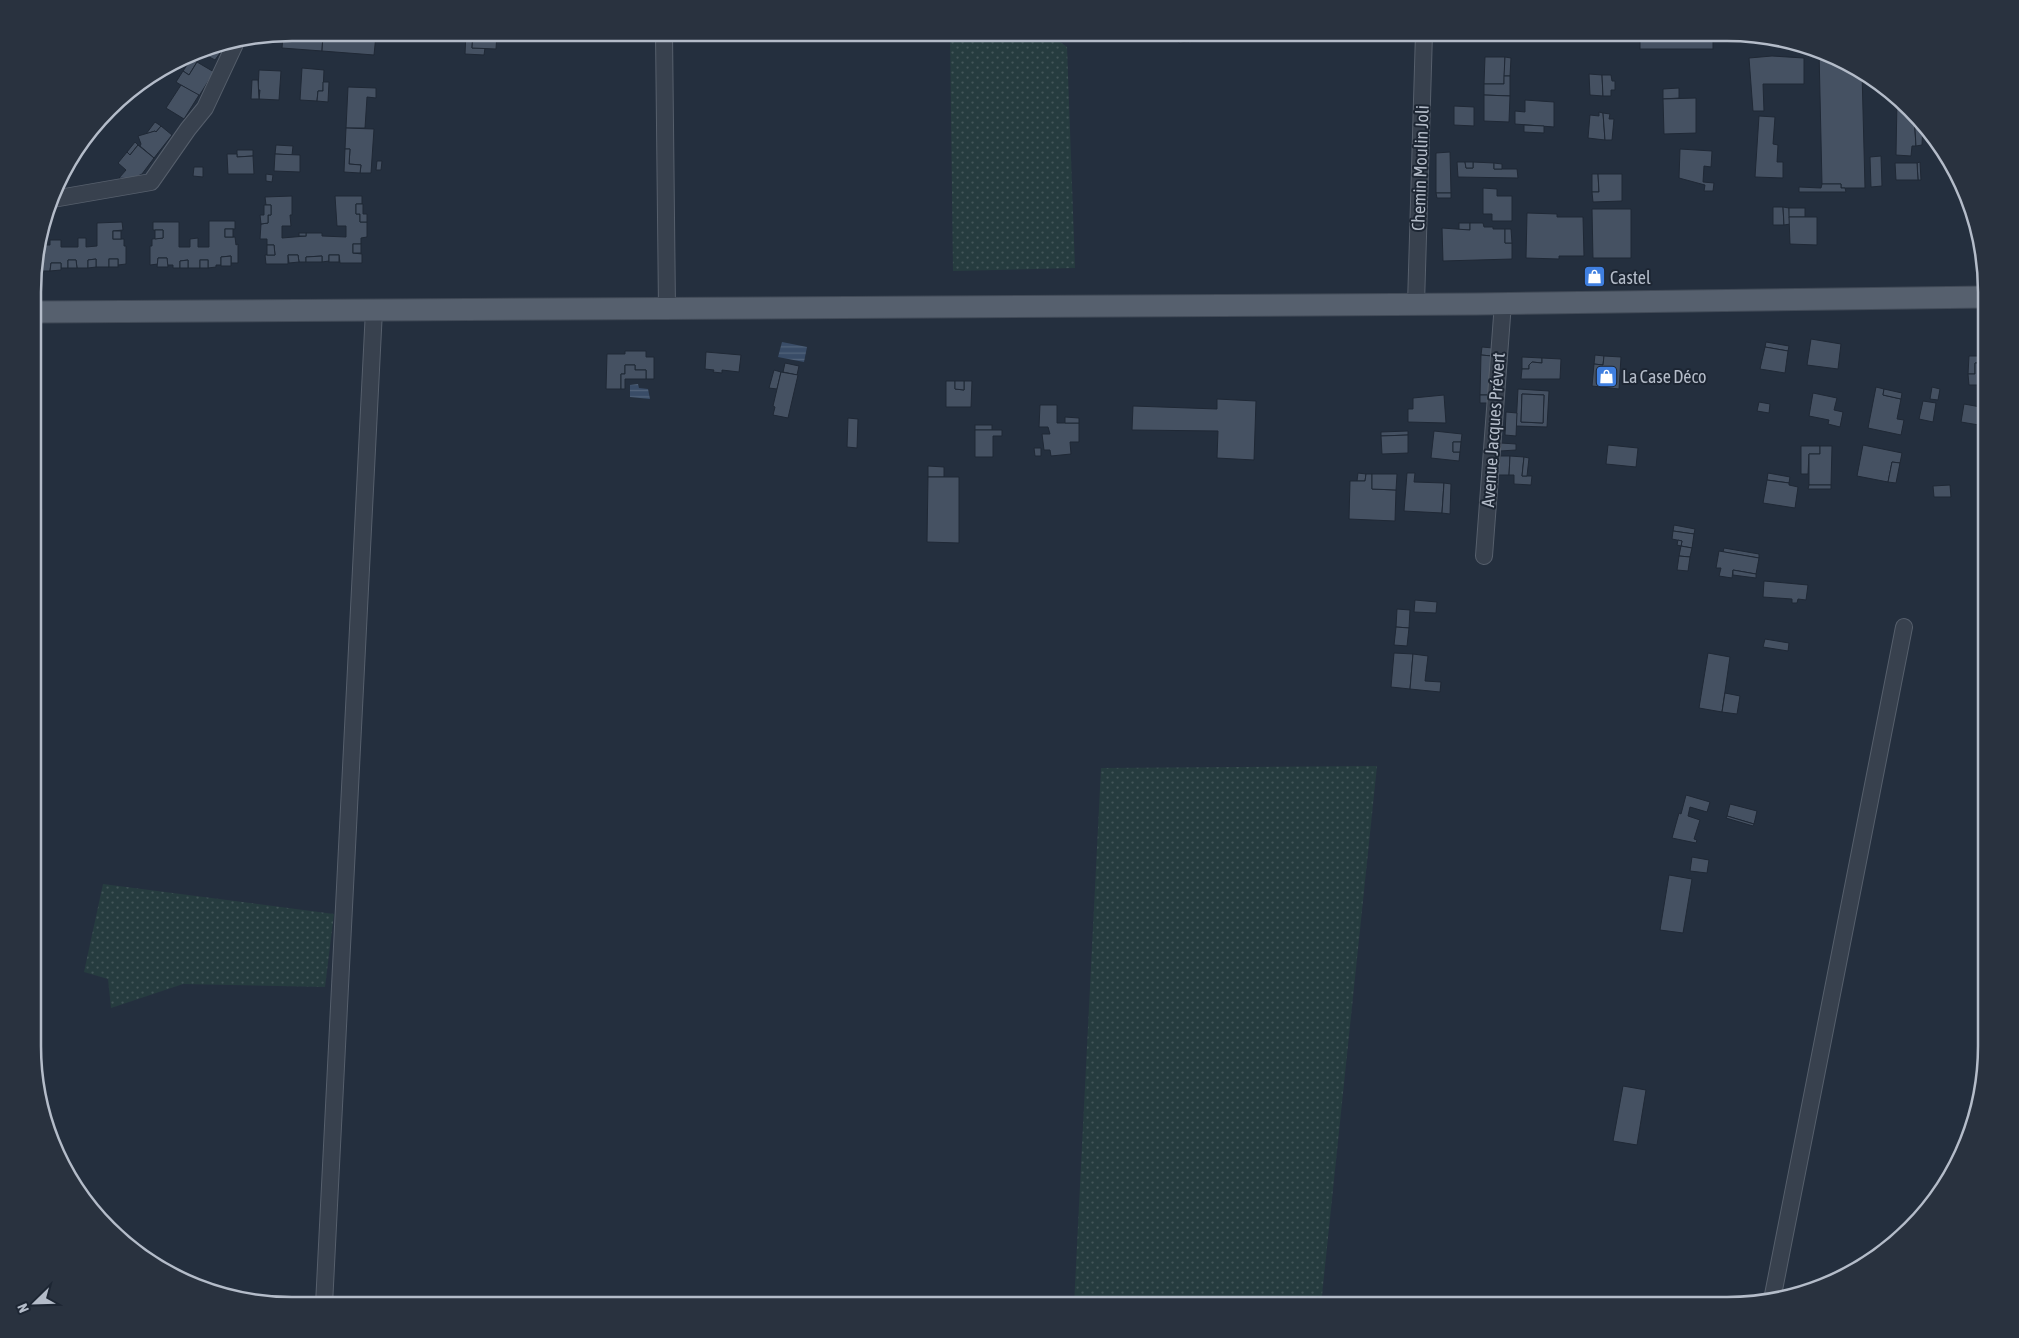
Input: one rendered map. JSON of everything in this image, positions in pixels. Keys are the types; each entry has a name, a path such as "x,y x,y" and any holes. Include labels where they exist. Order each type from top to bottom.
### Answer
{"main road":[{"path":"41,312 1416,304 1978,298"}],"street":[{"path":"664,41 667,309"},
{"name":"Chemin Moulin Joli","path":"1416,304 1424,41"},
{"path":"59,198 151,182 188,129 206,108 233,49"},
{"name":"Avenue Jacques Prévert","path":"1484,556 1503,303"},
{"path":"324,1297 374,310"},
{"path":"1773,1292 1904,627"}],"green space":[{"path":"950,41 1059,41 1067,47 1075,268 953,271"},
{"path":"1377,766 1322,1297 1074,1297 1101,768"},
{"path":"103,884 334,914 325,987 183,984 111,1008 108,979 84,972"}],"water":[{"path":"782,342 807,347 804,362 778,357"},
{"path":"638,384 639,388 648,389 650,399 630,397 630,385"}],"building":[{"path":"323,41 322,51 282,48 283,42"},
{"path":"323,41 375,41 374,55 322,51"},
{"path":"466,41 472,41 472,48 485,48 484,55 465,54"},
{"path":"472,41 496,41 496,49 472,48"},
{"path":"1640,41 1713,41 1713,49 1640,49"},
{"path":"221,52 215,60 208,56"},
{"path":"1772,56 1804,58 1804,84 1763,84 1764,111 1753,111 1749,58"},
{"path":"1485,57 1505,57 1504,84 1484,84"},
{"path":"1505,57 1511,58 1510,76 1504,76"},
{"path":"1819,59 1838,67 1862,82 1865,188 1841,188 1841,184 1822,184"},
{"path":"194,61 197,62 189,75 183,71 188,64"},
{"path":"197,62 214,72 199,96 176,82 183,71 189,75"},
{"path":"302,68 324,70 323,91 318,91 317,101 300,100"},
{"path":"259,70 281,71 279,100 259,99"},
{"path":"1589,74 1602,75 1603,96 1590,95"},
{"path":"1602,75 1611,75 1612,81 1615,81 1615,90 1611,90 1611,96 1603,96"},
{"path":"1504,76 1510,76 1510,96 1484,95 1484,84 1504,84"},
{"path":"252,80 258,80 259,99 251,99"},
{"path":"323,82 329,82 328,102 317,101 318,91 323,91"},
{"path":"181,85 199,95 184,119 166,108"},
{"path":"348,87 376,88 376,98 367,97 365,128 346,128"},
{"path":"1679,88 1679,98 1663,99 1663,89"},
{"path":"1484,95 1510,96 1509,122 1484,121"},
{"path":"1696,98 1696,133 1664,134 1663,99"},
{"path":"1525,100 1554,102 1554,127 1515,124 1515,111 1525,112"},
{"path":"1454,106 1474,107 1474,126 1454,125"},
{"path":"1897,108 1915,127 1916,146 1912,146 1911,156 1896,155"},
{"path":"1599,112 1603,113 1605,140 1588,138 1590,115 1599,116"},
{"path":"1603,113 1610,114 1609,119 1614,119 1612,140 1605,140"},
{"path":"1759,116 1775,117 1773,144 1778,145 1777,162 1783,162 1783,178 1755,177"},
{"path":"155,122 161,126 156,132 146,134"},
{"path":"1524,125 1544,126 1544,133 1524,132"},
{"path":"161,126 172,135 154,158 140,146 138,136 156,132"},
{"path":"1915,127 1922,135 1922,145 1916,146"},
{"path":"346,128 374,129 371,173 360,173 361,165 349,164 350,149 345,149"},
{"path":"135,142 138,145 130,155 127,152"},
{"path":"138,145 154,158 142,174 132,179 119,178 126,170 118,163 127,152 130,155"},
{"path":"276,145 293,146 292,155 275,154"},
{"path":"345,149 350,149 349,164 361,165 360,173 344,172"},
{"path":"1680,149 1712,151 1711,167 1704,166 1703,182 1714,183 1713,191 1704,191 1705,185 1679,178"},
{"path":"237,150 253,150 253,156 237,157"},
{"path":"1450,152 1451,193 1436,193 1436,153"},
{"path":"227,154 237,154 237,157 253,156 254,174 228,174"},
{"path":"275,154 300,155 300,172 274,171"},
{"path":"1881,156 1882,186 1871,187 1870,157"},
{"path":"377,161 382,161 381,170 376,170"},
{"path":"1457,162 1465,162 1466,168 1473,168 1473,162 1494,163 1494,169 1517,169 1518,178 1458,177"},
{"path":"1465,162 1473,162 1473,168 1466,168"},
{"path":"1920,162 1921,180 1918,180 1917,163"},
{"path":"1494,163 1502,164 1502,169 1494,169"},
{"path":"1895,163 1917,163 1918,180 1896,180"},
{"path":"194,167 203,167 203,177 193,176"},
{"path":"266,174 273,175 272,182 266,181"},
{"path":"1592,174 1598,174 1599,192 1592,192"},
{"path":"1598,174 1622,174 1622,201 1593,202 1592,192 1599,192"},
{"path":"1822,184 1841,184 1841,188 1845,188 1846,192 1799,192 1799,187 1821,188"},
{"path":"1483,188 1497,189 1497,196 1512,196 1512,221 1492,221 1492,214 1483,214"},
{"path":"1436,193 1451,193 1451,198 1437,198"},
{"path":"292,196 291,226 282,226 282,238 306,236 306,233 322,233 322,236 346,237 346,226 337,226 335,196 362,196 362,204 356,204 356,214 360,214 360,222 367,222 367,237 361,238 361,244 353,244 353,253 362,254 362,263 340,263 339,255 329,255 329,261 322,262 322,256 306,257 306,262 299,262 298,255 288,255 288,264 266,264 265,255 275,255 274,245 267,245 267,239 260,239 261,224 268,223 268,215 271,215 271,205 266,205 265,197"},
{"path":"356,204 363,204 363,214 367,214 367,222 360,222 360,214 356,214"},
{"path":"264,205 271,205 271,215 268,215 268,223 261,224 260,215 264,215"},
{"path":"1773,207 1783,207 1784,225 1773,225"},
{"path":"1783,207 1789,208 1790,224 1784,225"},
{"path":"1789,208 1805,208 1805,217 1789,217"},
{"path":"1592,209 1631,209 1631,258 1593,258"},
{"path":"1527,213 1557,214 1557,217 1583,217 1584,256 1559,256 1559,259 1526,258"},
{"path":"1789,217 1817,217 1817,245 1790,244"},
{"path":"209,221 235,221 235,229 225,229 225,237 235,237 236,245 238,244 238,263 231,263 231,256 221,257 221,265 208,268 208,260 200,260 200,268 188,268 188,260 180,261 180,268 173,268 173,265 167,265 167,258 158,258 158,264 150,265 152,239 163,238 163,230 153,230 153,222 179,222 179,247 190,247 190,239 198,238 198,247 209,247"},
{"path":"122,222 123,230 113,231 113,239 124,239 126,264 118,265 118,259 109,259 109,267 96,267 96,259 88,260 88,268 77,268 76,260 68,260 68,268 61,268 61,263 51,263 50,271 42,271 46,245 50,245 50,240 61,240 61,247 78,247 78,238 86,238 86,247 97,246 97,223"},
{"path":"1459,223 1470,223 1470,230 1459,230"},
{"path":"1470,223 1483,223 1484,227 1505,229 1505,243 1512,243 1512,259 1443,261 1442,228 1470,230"},
{"path":"225,229 233,229 233,237 225,237"},
{"path":"1505,229 1511,229 1512,243 1505,243"},
{"path":"155,230 163,230 163,238 155,239"},
{"path":"113,231 121,231 121,239 113,239"},
{"path":"299,233 306,233 306,236 299,236"},
{"path":"353,244 361,244 361,253 353,253"},
{"path":"267,245 274,245 275,255 267,255"},
{"path":"288,255 298,255 299,262 289,263"},
{"path":"329,255 339,255 339,262 329,262"},
{"path":"231,256 231,266 221,266 221,257"},
{"path":"322,256 322,262 306,262 306,257"},
{"path":"158,258 167,258 168,267 157,267"},
{"path":"96,259 96,267 88,268 88,260"},
{"path":"109,259 118,259 118,267 109,267"},
{"path":"68,260 76,260 77,268 68,268"},
{"path":"188,260 188,268 180,268 180,261"},
{"path":"200,260 208,260 208,268 200,268"},
{"path":"51,263 61,263 61,270 50,271"},
{"path":"1811,339 1841,344 1838,369 1807,365"},
{"path":"1766,342 1789,346 1788,351 1765,347"},
{"path":"1482,347 1493,348 1492,356 1481,355"},
{"path":"1765,347 1788,351 1785,373 1760,369"},
{"path":"625,351 646,351 646,357 654,357 654,379 646,379 646,370 635,370 635,365 625,365 625,374 621,374 621,389 606,389 607,354 625,354"},
{"path":"706,352 741,355 739,372 722,370 722,373 705,369"},
{"path":"1481,355 1492,356 1489,395 1480,395"},
{"path":"1595,355 1604,356 1603,365 1594,364"},
{"name":"La Case Déco","path":"1604,356 1621,357 1619,389 1592,386 1594,364 1603,365"},
{"path":"1969,356 1978,356 1978,363 1975,363 1975,374 1968,374"},
{"path":"1522,357 1542,358 1542,363 1532,362 1529,365 1529,369 1522,369"},
{"path":"1542,358 1561,359 1560,379 1521,379 1522,369 1529,369 1529,365 1532,362 1542,363"},
{"path":"785,363 799,366 797,375 783,372"},
{"path":"1975,363 1978,363 1978,385 1969,385 1968,374 1975,374"},
{"path":"625,365 635,365 635,370 646,370 646,379 625,379 625,389 621,389 621,374 625,374"},
{"path":"774,370 781,372 777,389 769,388"},
{"path":"781,372 798,375 788,418 773,415 775,407 773,406"},
{"path":"946,381 955,381 955,389 964,390 964,381 972,381 971,407 946,407"},
{"path":"955,381 964,381 964,390 955,389"},
{"path":"1876,387 1884,389 1883,395 1901,399 1897,419 1904,420 1901,435 1868,428"},
{"path":"1932,387 1940,389 1938,400 1930,399"},
{"path":"1518,389 1549,391 1547,427 1516,426","holes":["1522,394 1544,395 1543,423 1521,422"]},
{"path":"1884,389 1902,393 1901,399 1883,395"},
{"path":"1813,393 1837,398 1834,410 1843,412 1840,427 1828,424 1829,420 1809,416"},
{"path":"1522,394 1544,395 1543,423 1521,422"},
{"path":"1444,395 1446,423 1408,422 1408,409 1413,409 1413,398"},
{"path":"1480,395 1489,395 1488,403 1480,403"},
{"path":"1217,399 1256,401 1254,460 1217,458 1218,431 1132,430 1133,406 1217,409"},
{"path":"1923,401 1936,403 1933,422 1919,419"},
{"path":"1759,402 1770,404 1769,413 1757,411"},
{"path":"1964,404 1978,407 1978,425 1961,422"},
{"path":"1040,405 1057,405 1057,423 1079,423 1079,442 1070,442 1071,454 1051,456 1050,450 1044,450 1042,434 1050,434 1048,427 1039,427"},
{"path":"1506,412 1517,413 1516,436 1505,435"},
{"path":"1065,417 1079,418 1079,423 1065,423"},
{"path":"848,418 858,419 857,448 847,447"},
{"path":"975,425 992,425 992,430 975,430"},
{"path":"975,430 1002,430 1002,436 993,436 993,457 975,457"},
{"path":"1408,431 1408,435 1381,436 1381,432"},
{"path":"1434,431 1462,434 1461,442 1453,442 1453,452 1460,452 1459,461 1431,458"},
{"path":"1408,435 1408,453 1382,454 1381,436"},
{"path":"1453,442 1461,442 1460,452 1453,452"},
{"path":"1501,443 1516,444 1516,450 1500,451"},
{"path":"1608,445 1638,448 1636,467 1606,464"},
{"path":"1863,445 1902,453 1900,463 1892,462 1888,482 1857,476"},
{"path":"1801,446 1820,446 1820,454 1809,454 1808,474 1801,474"},
{"path":"1820,446 1832,446 1831,485 1809,485 1809,454 1820,454"},
{"path":"1034,448 1041,448 1041,456 1035,456"},
{"path":"1500,456 1510,456 1509,475 1498,475"},
{"path":"1510,456 1524,457 1522,476 1532,476 1531,485 1514,484 1514,475 1509,475"},
{"path":"1524,457 1529,458 1527,476 1522,476"},
{"path":"1892,462 1900,463 1896,483 1888,482"},
{"path":"928,466 944,467 944,477 928,477"},
{"path":"1358,473 1366,474 1365,481 1357,481"},
{"path":"1407,473 1415,473 1414,482 1444,483 1442,513 1404,511"},
{"path":"1768,473 1790,477 1789,483 1767,480"},
{"path":"1366,474 1372,474 1372,489 1396,490 1395,521 1349,519 1350,481 1365,481"},
{"path":"1372,474 1397,474 1396,490 1372,489"},
{"path":"928,477 959,477 959,543 927,542"},
{"path":"1767,480 1789,483 1789,485 1798,487 1795,508 1763,503"},
{"path":"1444,483 1451,484 1450,514 1442,513"},
{"path":"1809,485 1831,485 1831,489 1808,489"},
{"path":"1950,485 1951,497 1934,497 1933,486"},
{"path":"1674,525 1695,529 1694,534 1673,531"},
{"path":"1673,531 1694,534 1692,548 1681,546 1682,541 1672,539"},
{"path":"1678,540 1682,541 1681,546 1677,545"},
{"path":"1681,546 1692,548 1690,557 1679,556"},
{"path":"1724,548 1759,554 1759,558 1723,552"},
{"path":"1719,551 1759,558 1756,574 1733,570 1732,578 1719,576 1721,568 1716,568"},
{"path":"1679,556 1690,557 1688,571 1677,570"},
{"path":"1733,570 1756,574 1756,578 1733,575"},
{"path":"1764,581 1808,585 1806,600 1798,599 1797,603 1792,603 1792,599 1763,597"},
{"path":"1415,600 1437,602 1436,613 1414,612"},
{"path":"1397,609 1410,610 1409,628 1396,627"},
{"path":"1396,627 1409,628 1407,646 1394,645"},
{"path":"1765,639 1789,643 1788,651 1763,647"},
{"path":"1394,653 1413,654 1410,689 1391,687"},
{"path":"1708,653 1730,657 1722,712 1699,708"},
{"path":"1413,654 1428,656 1425,681 1441,682 1440,692 1410,689"},
{"path":"1725,693 1740,696 1737,714 1722,712"},
{"path":"1686,795 1710,802 1707,812 1690,807 1688,816 1700,820 1694,839 1697,840 1696,843 1672,838"},
{"path":"1730,804 1757,811 1754,824 1727,816"},
{"path":"1727,816 1754,824 1753,826 1726,818"},
{"path":"1692,857 1709,860 1707,873 1690,871"},
{"path":"1669,875 1692,879 1683,933 1660,930"},
{"path":"1623,1086 1646,1090 1637,1145 1613,1141"}],"place":[{"name":"Castel","path":"1594,277"},
{"name":"La Case Déco","path":"1606,376"}]}
